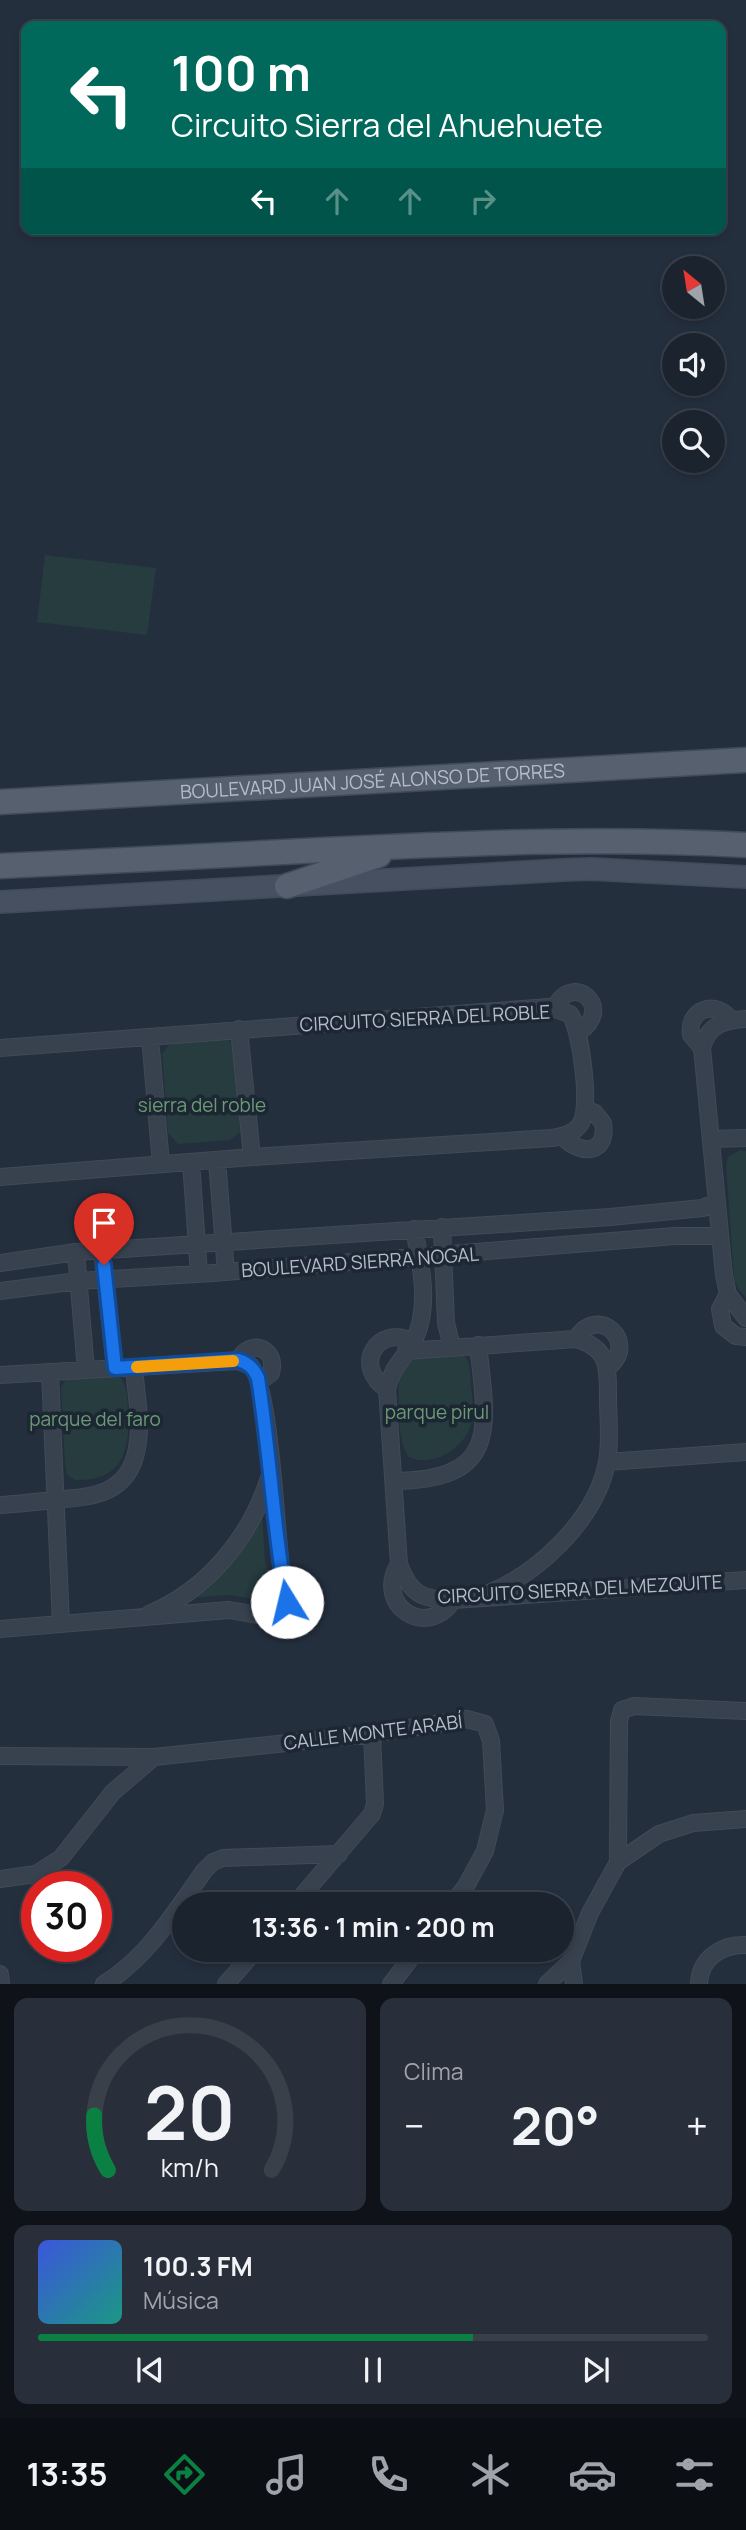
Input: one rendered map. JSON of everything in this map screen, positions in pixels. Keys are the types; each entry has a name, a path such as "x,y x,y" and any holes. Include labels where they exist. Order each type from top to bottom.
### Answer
{"main road":[{"name":"BOULEVARD JUAN JOSÉ ALONSO DE TORRES","path":"0,802 746,760"},
{"path":"0,866 409,846 630,840 746,845"},
{"path":"287,886 409,846"}],"street":[{"path":"0,902 582,869 746,877"},
{"path":"0,1177 563,1136 577,1128 586,1109 579,1032 587,1026 593,1014 587,995 576,992 563,996 555,1008"},
{"name":"CIRCUITO SIERRA DEL ROBLE","path":"0,1048 555,1008 570,1014 579,1032"},
{"path":"738,1020 712,1029 705,1037 702,1048 719,1236 728,1294 746,1318"},
{"path":"239,1030 252,1157"},
{"path":"150,1037 161,1164"},
{"path":"563,1136 574,1148 581,1150 588,1150 600,1143 603,1123 595,1112 586,1109"},
{"path":"711,1139 746,1138"},
{"path":"217,1160 226,1272"},
{"path":"191,1162 199,1274"},
{"name":"BOULEVARD SIERRA NOGAL","path":"0,1263 102,1250 610,1217 703,1208 716,1202"},
{"path":"442,1227 446,1323 452,1347"},
{"name":"CIRCUITO SIERRA DEL MEZQUITE","path":"415,1229 422,1316 410,1346 395,1365 387,1389 399,1564 405,1580 414,1591 426,1598 453,1600 746,1580"},
{"name":"BOULEVARD SIERRA NOGAL","path":"0,1291 78,1281 226,1272 675,1236 719,1236"},
{"path":"102,1250 115,1368"},
{"path":"76,1252 86,1370"},
{"path":"728,1294 720,1309 723,1326 737,1336 746,1337"},
{"path":"576,1339 592,1325 600,1324 613,1331 620,1350 618,1357 608,1367"},
{"path":"387,1389 371,1372 370,1357 373,1350 391,1337 399,1337 410,1346 452,1347 576,1339 596,1347 608,1367 607,1462 588,1506 557,1547 517,1579 471,1599"},
{"path":"395,1481 431,1479 446,1474 466,1463 475,1451 484,1433 486,1420 478,1345"},
{"path":"238,1360 247,1349 255,1347 268,1352 273,1359 271,1373 259,1382"},
{"path":"0,1375 238,1360 251,1366 259,1382 272,1471 281,1567 288,1593 284,1608 269,1617 229,1610 0,1629"},
{"path":"0,1505 93,1497 118,1484 134,1460 139,1434 134,1367"},
{"path":"50,1372 61,1624"},
{"path":"607,1462 746,1452"},
{"path":"137,1619 192,1590 222,1562 247,1528 272,1471"},
{"path":"399,1564 394,1572 391,1589 404,1612 419,1618 436,1616 449,1607 453,1600"},
{"path":"618,1862 619,1721 622,1710 634,1706 746,1710"},
{"name":"CALLE MONTE ARABÍ","path":"0,1756 154,1757 372,1734 467,1719 485,1724 491,1741 495,1810 485,1851 461,1892"},
{"path":"306,1892 372,1814 375,1804 372,1734"},
{"path":"0,1878 36,1874 61,1858 113,1793 154,1757"},
{"path":"574,1953 590,1913 618,1862 659,1835 693,1823 746,1819"},
{"path":"104,1984 118,1975 157,1937 204,1871 213,1863 223,1858 339,1854"},
{"path":"699,1984 704,1965 710,1956 720,1950 746,1945"},
{"path":"226,1984 245,1962"},
{"path":"391,1984 408,1962"},
{"path":"547,1984 570,1962"},
{"path":"571,1962 575,1984"},
{"path":"0,1975 1,1984"}],"green space":[{"path":"45,555 156,568 147,635 37,622"},
{"name":"sierra del roble","path":"226,1038 234,1045 240,1132 230,1140 178,1144 168,1133 162,1054 171,1042"},
{"path":"740,1150 746,1151 746,1298 734,1279 726,1165 728,1157"},
{"name":"parque pirul","path":"463,1354 469,1365 473,1405 471,1425 467,1433 455,1448 437,1458 418,1460 409,1457 402,1439 398,1409 403,1358"},
{"name":"parque del faro","path":"117,1374 127,1395 125,1450 114,1469 104,1475 75,1480 67,1475 65,1464 61,1387 67,1378"},
{"path":"262,1510 265,1563 278,1589 272,1601 265,1604 227,1595 181,1599"}],"slow traffic":[{"path":"137,1367 233,1361"}],"route":[{"path":"104,1265 115,1368 238,1360 255,1371 272,1471 287,1602"}]}
